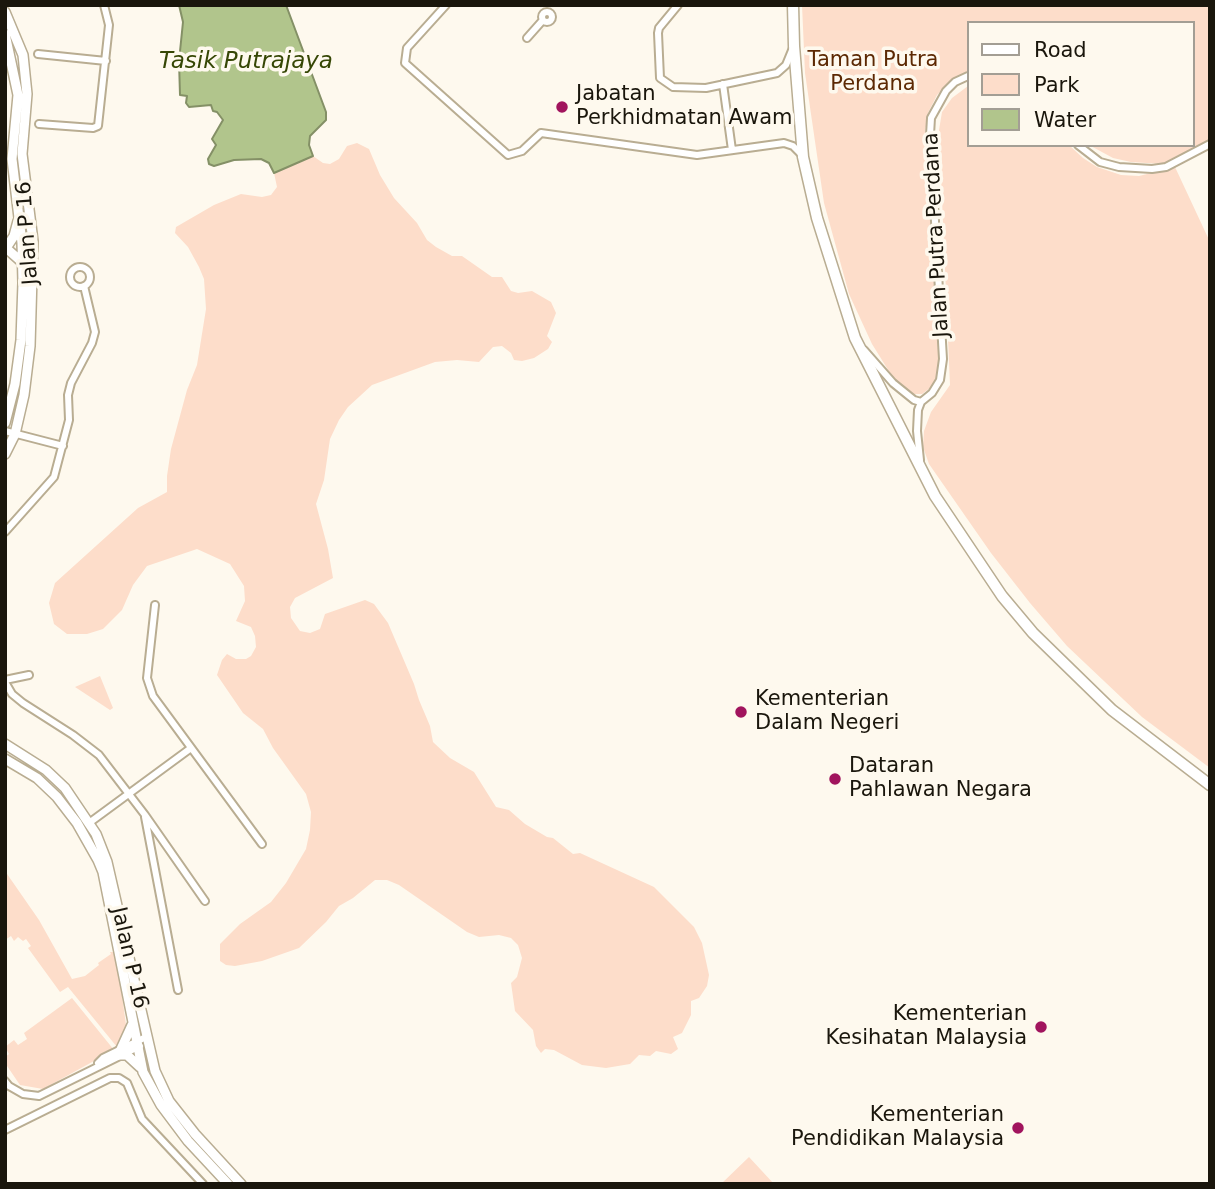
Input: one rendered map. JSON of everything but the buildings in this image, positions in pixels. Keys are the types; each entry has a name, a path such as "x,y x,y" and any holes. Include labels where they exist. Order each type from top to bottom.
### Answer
{"main road":[{"path":"793,5 803,157 817,218 855,338 936,496 1002,596 1033,633 1112,710 1210,785"}],"street":[{"path":"39,124 93,128 98,126 109,25 104,5"},
{"path":"446,5 407,48 405,63 508,155 522,151 541,133 697,155 784,143 793,146 803,157"},
{"path":"527,38 543,20 550,20 550,12 556,5"},
{"path":"678,5 659,28 660,78 677,89 706,88 777,73 786,65 794,46"},
{"name":"Jalan P 16","path":"5,12 23,55 27,94 22,154 33,241 30,346 24,395 5,454"},
{"name":"Jalan P 16","path":"5,34 18,95 12,159 23,263 21,340 15,384 5,423"},
{"path":"37,54 106,61"},
{"name":"Jalan Putra Perdana","path":"921,402 932,393 940,380 943,359 931,118 946,91 955,82 967,76"},
{"path":"723,84 732,150"},
{"path":"1081,147 1100,162 1119,167 1152,169 1166,167 1210,144"},
{"path":"6,248 14,236 19,216"},
{"path":"6,248 33,241"},
{"path":"6,248 23,263"},
{"path":"5,532 54,477 69,420 68,395 71,383 95,332 84,286"},
{"path":"855,338 893,383 914,400 921,402 916,419 922,469"},
{"path":"10,433 63,446"},
{"path":"155,605 147,678 153,696 262,844"},
{"path":"29,675 5,681 12,694 73,734 99,755 130,794 205,901"},
{"name":"Jalan P 16","path":"5,744 46,770 65,788 89,823 107,862 155,1071 169,1101 241,1184"},
{"path":"89,823 191,748"},
{"path":"5,756 46,770"},
{"name":"Jalan P 16","path":"5,756 37,778 57,797 77,823 98,860 103,872 142,1068 161,1105 188,1141 228,1184"},
{"path":"5,767 18,766"},
{"path":"145,815 178,990"},
{"path":"120,1052 132,1024"},
{"path":"5,1080 9,1086 23,1094 39,1096 147,1039"},
{"path":"120,1052 142,1068"},
{"path":"5,1130 110,1078 119,1078 127,1083 142,1119 203,1184"},
{"path":"66,1082 72,1097"}],"green space":[{"name":"Taman Putra Perdana","path":"802,5 1210,5 1210,142 1162,164 1113,158 1093,147 1194,147 1194,21 967,21 967,72 953,79 937,95 928,113 925,133 941,360 937,383 922,394 912,394 895,381 872,344 849,294 824,203 805,73"},
{"path":"967,87 967,147 1071,147 1097,167 1121,175 1139,176 1175,167 1210,242 1210,768 1142,717 1067,646 991,553 929,464 923,447 924,431 931,412 950,385 939,130 942,112 952,98"},
{"path":"357,143 369,149 394,198 417,223 427,240 452,256 462,256 492,277 502,277 511,291 532,291 551,302 556,313 547,336 552,342 548,349 534,358 522,361 514,360 511,353 502,346 493,347 479,362 435,362 372,385 348,407 330,439 324,480 316,504 333,578 295,598 290,607 291,618 300,631 310,633 320,629 325,614 365,600 374,604 388,623 430,726 433,742 450,758 474,772 496,807 509,810 525,824 553,838 573,854 580,853 654,887 694,927 702,943 709,975 707,986 699,998 691,1001 691,1015 682,1033 673,1037 678,1049 671,1054 656,1051 650,1056 639,1055 630,1064 606,1068 582,1065 554,1050 545,1049 541,1053 536,1046 533,1030 515,1011 511,983 517,977 522,958 518,945 511,938 499,935 479,937 467,932 399,885 387,880 375,880 339,906 299,948 262,961 235,966 220,961 220,944 240,924 271,902 286,883 306,849 310,830 311,812 306,794 273,748 263,729 243,713 217,675 227,654 236,659 246,659 256,647 251,627 236,621 245,601 244,586 230,564 197,549 147,566 133,585 122,610 103,629 87,634 67,634 54,624 49,603 55,583 138,508 167,492 171,449 187,390 197,365 206,309 204,279 188,247 175,233 176,227 214,205 241,194 262,197 271,195 277,187 274,173 313,156 330,164 339,159 347,146"},
{"path":"100,676 113,708 110,710 75,687"},
{"path":"5,871 39,920 72,979 85,976 111,954 110,952 116,952 127,1032 117,1047 68,987 60,992 28,948 31,946 26,939 23,941 18,937 14,941 11,936 5,940"},
{"path":"72,998 114,1050 43,1089 20,1085 5,1063 5,1057 9,1054 5,1047 14,1040 18,1045 27,1039 24,1033"},
{"path":"749,1157 774,1184 721,1184"}],"water":[{"name":"Tasik Putrajaya","path":"179,5 286,5 326,112 326,120 310,136 309,145 313,156 274,173 269,163 261,159 234,160 214,166 209,164 208,159 216,145 212,139 223,120 213,111 211,105 189,107 186,103 187,96 180,95 179,61 183,22"}],"place":[{"name":"Jabatan Perkhidmatan Awam","path":"562,107"},
{"name":"Kementerian Dalam Negeri","path":"741,712"},
{"name":"Dataran Pahlawan Negara","path":"835,779"},
{"name":"Kementerian Kesihatan Malaysia","path":"1041,1027"},
{"name":"Kementerian Pendidikan Malaysia","path":"1018,1128"}]}
